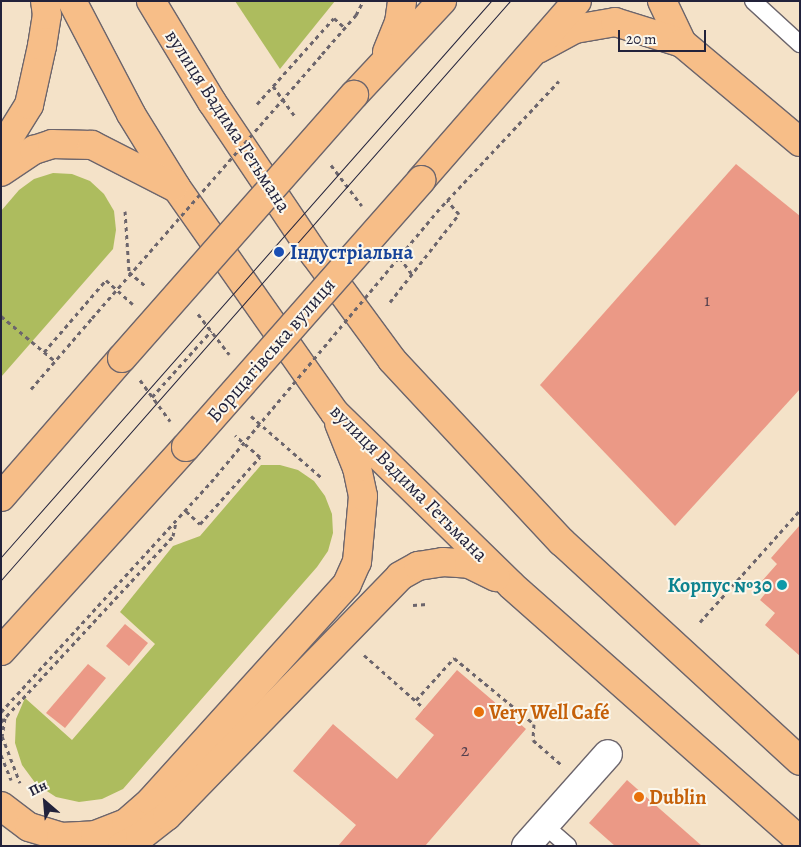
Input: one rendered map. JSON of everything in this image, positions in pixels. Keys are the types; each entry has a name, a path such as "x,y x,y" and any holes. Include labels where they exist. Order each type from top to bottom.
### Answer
{"main road":[{"path":"1,150 29,105 47,15 45,1"},
{"name":"вулиця Вадима Гетьмана","path":"72,1 131,114 176,187 335,413 512,585 800,841"},
{"name":"вулиця Вадима Гетьмана","path":"151,1 234,134 315,255 392,360 562,542 800,762"},
{"path":"382,64 400,23 402,1"},
{"path":"4,492 130,367 354,95 442,1"},
{"name":"Борщагівська вулиця","path":"1,651 186,447 538,49 576,1"},
{"path":"662,1 682,43"},
{"path":"538,49 575,29 615,22 682,43 800,142"},
{"path":"1,172 34,150 52,144 92,145 176,187"},
{"path":"10,798 29,827 61,836 95,835 126,823 151,801 347,584 357,562 363,496 358,468 335,413"},
{"path":"122,846 140,838 167,816 400,576 418,566 442,562 469,564 512,585"}],"street":[{"path":"526,846 608,754"}],"lane":[{"path":"753,1 800,44"},
{"path":"544,825 568,846"}],"path":[{"path":"31,389 345,28 363,1"},
{"path":"257,104 334,18 345,28"},
{"path":"1,712 186,511 447,200 559,81"},
{"path":"273,86 302,125"},
{"path":"325,157 366,211"},
{"path":"390,302 459,214 447,200"},
{"path":"125,211 129,272"},
{"path":"389,243 412,274"},
{"path":"44,352 106,280 140,310"},
{"path":"193,308 234,361"},
{"path":"1,316 55,361"},
{"path":"152,397 211,331"},
{"path":"130,367 170,421"},
{"path":"267,430 322,478"},
{"path":"186,511 200,524 260,457 232,433"},
{"path":"700,622 800,510"},
{"path":"1,722 173,536 176,522"},
{"path":"359,651 424,708"},
{"path":"416,700 454,658 534,724 533,740 582,783"},
{"path":"5,717 2,736 7,756 24,787"},
{"path":"1,755 13,783 10,798"}],"green space":[{"path":"235,1 335,1 280,69"},
{"path":"53,173 72,174 90,181 104,194 114,211 116,230 113,249 1,377 1,211 19,190 34,179"},
{"path":"261,465 280,465 298,470 314,481 325,496 332,514 333,533 328,551 317,567 123,789 102,799 79,802 56,797 36,784 22,765 15,743 16,719 25,698 72,740 155,644 120,612 173,546 200,536"}],"building":[{"path":"736,164 800,216 800,389 675,526 540,385"},
{"name":"Корпус №30","path":"800,525 800,656 765,625 775,613 760,600 769,589 761,582 777,564 771,558"},
{"path":"125,624 148,643 129,666 106,646"},
{"path":"88,664 106,678 65,728 46,713"},
{"path":"457,670 526,729 425,846 338,846 356,825 293,771 333,724 397,779 434,735 415,719"},
{"path":"627,780 702,846 615,846 589,823"}],"tram line":[{"path":"1,557 491,1"},
{"path":"1,580 510,1"}],"place":[{"name":"Індустріальна","path":"279,252"},
{"name":"Корпус №30","path":"782,585"},
{"name":"Very Well Café","path":"479,712"},
{"name":"Dublin","path":"639,797"}]}
